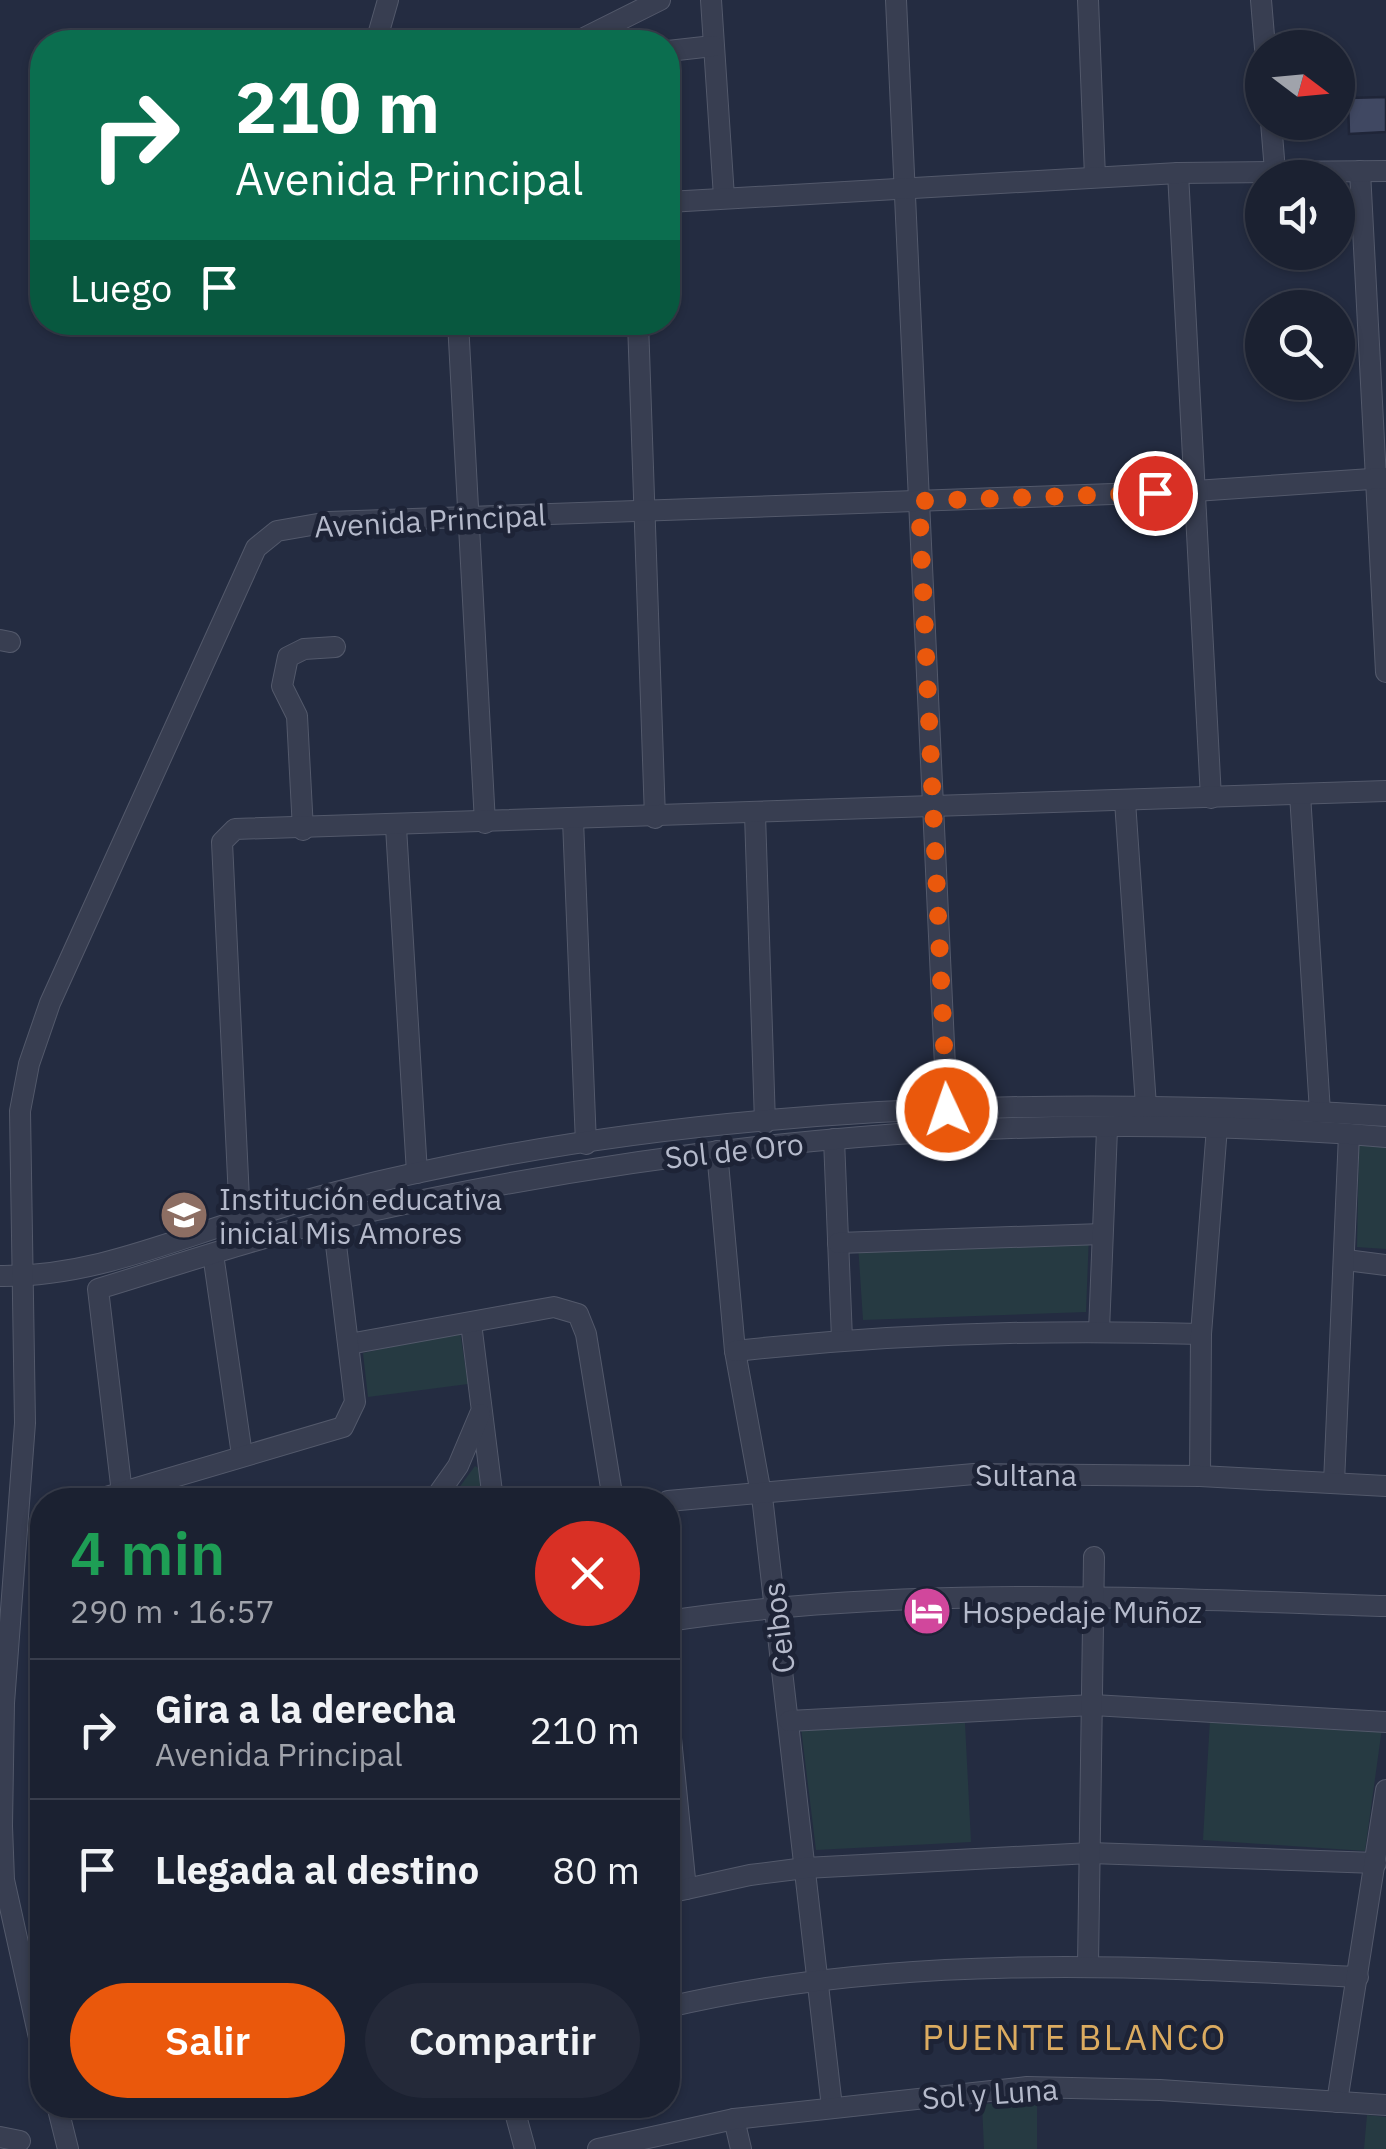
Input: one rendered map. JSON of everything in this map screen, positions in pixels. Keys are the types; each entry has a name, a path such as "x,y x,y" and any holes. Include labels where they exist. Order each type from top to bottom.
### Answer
{"street":[{"path":"379,30 388,0"},
{"path":"615,30 660,0"},
{"path":"711,0 724,197"},
{"path":"896,0 947,1110"},
{"path":"1088,0 1095,177"},
{"path":"1261,0 1264,30"},
{"path":"680,50 714,46"},
{"path":"1355,170 1386,170"},
{"path":"1360,170 1380,478 1386,672"},
{"path":"680,201 905,186 1245,172"},
{"path":"1178,174 1211,798"},
{"path":"459,335 472,517 485,823"},
{"path":"638,335 655,818"},
{"name":"Avenida Principal","path":"30,1995 2,1864 2,1703 22,1489 20,1111 29,1064 50,1003 256,548 277,531 329,522 1194,492 1380,478"},
{"path":"303,830 297,716 282,686 282,674 288,657 304,650 334,646"},
{"path":"240,1220 222,842 235,829 396,827 1386,791"},
{"path":"1300,794 1320,1112"},
{"path":"1125,801 1146,1106"},
{"path":"755,814 765,1123"},
{"path":"573,820 586,1144"},
{"path":"396,827 416,1173"},
{"path":"0,1276 70,1273 240,1220 416,1173 586,1144 765,1123 947,1110 1146,1106 1386,1116"},
{"path":"1200,1476 1201,1334 1217,1127"},
{"name":"Sol de Oro","path":"121,1488 98,1289 333,1220 588,1168 834,1140 1217,1127 1386,1137"},
{"path":"1099,1331 1107,1129"},
{"path":"1334,1483 1349,1134"},
{"path":"834,1140 842,1339"},
{"name":"Ceibos","path":"717,1151 735,1351 776,1605 832,2107"},
{"path":"138,1488 344,1427 355,1402 333,1220"},
{"path":"838,1243 1102,1234"},
{"path":"213,1254 242,1455"},
{"path":"1346,1260 1386,1265"},
{"path":"349,1344 554,1307 578,1314 586,1334 610,1488"},
{"path":"471,1323 492,1488"},
{"path":"735,1351 842,1339 1099,1331 1201,1334"},
{"path":"442,1488 464,1454 482,1407"},
{"name":"Sultana","path":"680,1500 932,1475 1200,1476 1386,1486"},
{"path":"1088,1965 1094,1557"},
{"path":"680,1619 776,1605 1092,1595 1386,1606"},
{"path":"789,1721 1093,1705 1386,1722"},
{"path":"1338,2102 1386,1790"},
{"path":"680,1890 750,1874 805,1868 1090,1854 1376,1863"},
{"path":"680,2003 756,1986 818,1979 1088,1965 1358,1977"},
{"name":"Sol y Luna","path":"599,2149 734,2119 1027,2086 1386,2105"},
{"path":"60,2118 68,2149"},
{"path":"516,2118 525,2149"},
{"path":"734,2119 740,2149"}],"shaded area":[{"path":"1359,1145 1386,1147 1386,1249 1357,1247"},
{"path":"1089,1234 1086,1312 863,1320 858,1244"},
{"path":"460,1332 468,1384 368,1397 363,1353"},
{"path":"475,1466 480,1469 482,1488 459,1488"},
{"path":"1210,1719 1382,1728 1365,1851 1203,1840"},
{"path":"965,1723 971,1842 816,1850 801,1728"},
{"path":"1037,2101 1037,2149 984,2149 982,2104"},
{"path":"1367,2115 1386,2117 1386,2149 1364,2149"}],"building":[{"path":"1386,97 1386,132 1355,134 1355,98"}],"place":[{"name":"Institución educativa inicial Mis Amores","path":"184,1215"},
{"name":"Hospedaje Muñoz","path":"927,1611"}],"district":[{"name":"PUENTE BLANCO","path":"1075,2037"}],"route":[{"path":"947,1110 919,501 1155,493"}]}
